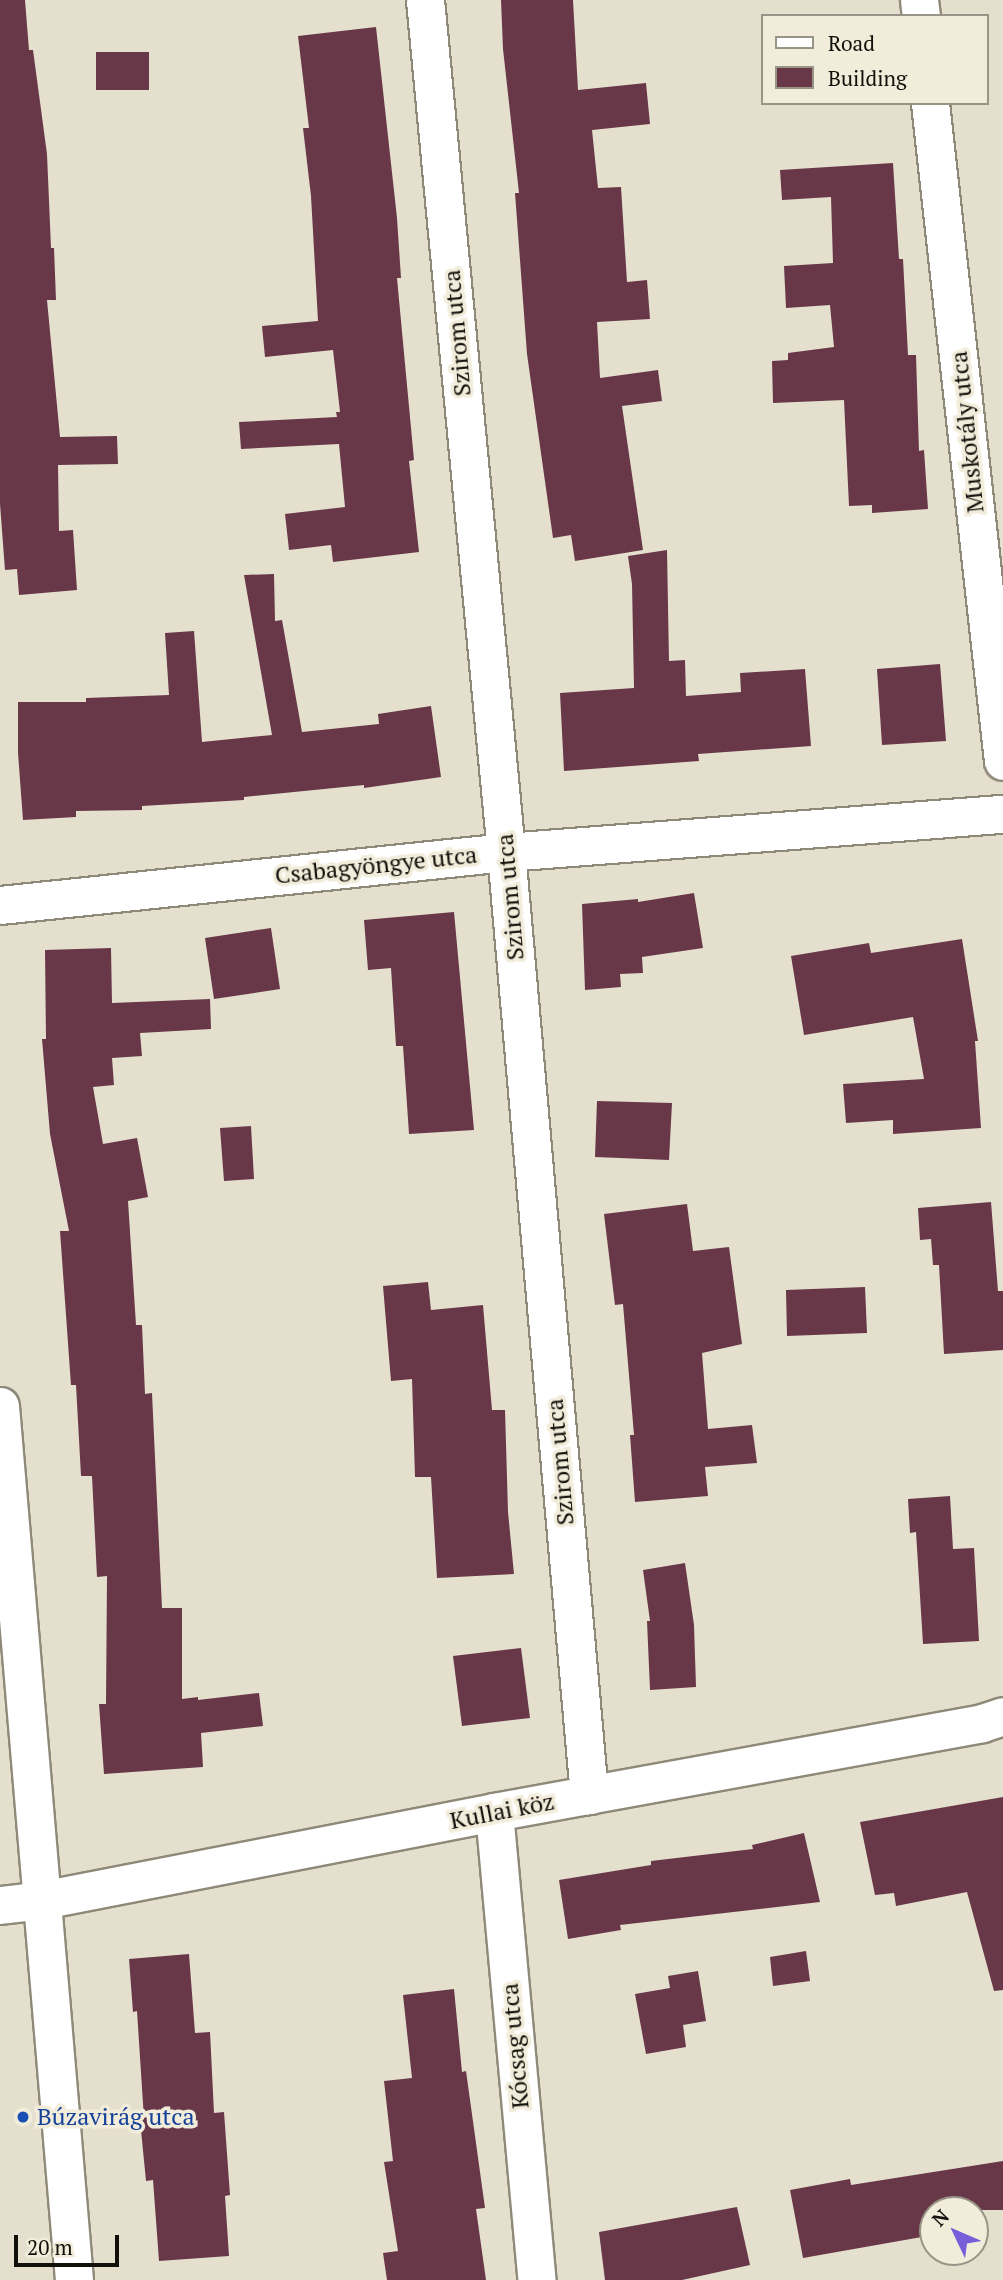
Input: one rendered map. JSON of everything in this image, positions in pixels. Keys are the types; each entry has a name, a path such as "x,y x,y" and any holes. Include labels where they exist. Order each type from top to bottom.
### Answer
{"street":[{"name":"Szirom utca","path":"425,0 506,852 589,1795"},
{"name":"Muskotály utca","path":"930,105 1003,761"},
{"name":"Csabagyöngye utca","path":"0,905 506,852 1003,814"},
{"path":"0,1406 74,2280"},
{"name":"Kullai köz","path":"0,1905 42,1900 494,1812 969,1725 1003,1716"},
{"name":"Kócsag utca","path":"494,1812 537,2280"}],"building":[{"path":"0,0 25,0 29,50 33,50 47,154 51,248 54,248 56,300 47,300 60,437 117,436 118,464 58,465 59,531 73,530 77,590 19,595 17,569 5,570 0,504"},
{"path":"501,0 573,0 578,90 646,83 650,124 592,130 598,188 621,187 627,282 647,280 650,319 597,322 600,378 658,370 662,401 622,406 643,550 575,561 571,535 553,538 527,354 515,193 519,193 503,49"},
{"path":"376,27 397,218 401,278 397,278 414,460 409,461 419,552 333,562 331,545 289,550 285,514 345,507 339,444 241,449 239,422 337,417 336,412 340,412 333,350 265,357 262,326 318,321 311,196 303,128 309,128 298,36"},
{"path":"96,52 149,52 149,90 96,90"},
{"path":"893,163 899,259 903,259 908,355 916,355 919,451 924,450 928,509 872,513 872,505 849,506 844,400 773,403 772,361 788,360 788,353 834,347 830,305 786,308 784,266 833,263 831,197 782,200 780,170"},
{"path":"667,550 669,661 685,660 686,696 741,692 740,673 805,669 811,746 698,754 699,761 564,771 560,693 634,688 632,584 628,556"},
{"path":"274,574 275,621 282,620 302,732 379,724 378,714 431,706 441,777 364,788 364,785 244,797 244,800 142,806 142,810 76,811 76,817 23,820 18,753 18,702 86,702 86,698 169,695 165,633 194,631 202,742 272,735 244,575"},
{"path":"940,664 946,741 882,745 877,669"},
{"path":"694,893 703,948 642,957 643,973 620,974 621,987 585,990 582,904 638,899 638,902"},
{"path":"454,912 474,1130 409,1134 403,1046 396,1046 391,968 368,970 364,920"},
{"path":"271,928 280,989 214,999 205,938"},
{"path":"962,939 978,1041 975,1041 981,1128 893,1134 893,1120 846,1123 843,1084 924,1079 913,1017 804,1035 791,956 869,943 871,953"},
{"path":"111,948 112,1003 210,999 211,1029 140,1033 142,1056 112,1058 114,1085 93,1087 103,1144 137,1138 148,1197 128,1201 136,1325 142,1325 145,1394 152,1393 162,1608 182,1608 182,1699 198,1697 198,1700 259,1693 263,1726 201,1733 203,1767 104,1774 99,1704 106,1704 107,1576 97,1577 92,1476 81,1476 76,1385 71,1385 60,1231 69,1231 50,1134 42,1039 46,1039 45,950"},
{"path":"597,1101 672,1103 669,1160 595,1157"},
{"path":"251,1126 254,1179 224,1181 220,1128"},
{"path":"991,1202 998,1291 1003,1291 1003,1350 944,1354 939,1265 933,1265 931,1239 920,1240 918,1208"},
{"path":"687,1204 693,1251 729,1247 742,1344 702,1353 708,1429 752,1425 757,1463 705,1467 708,1496 635,1502 630,1435 634,1435 623,1304 615,1305 604,1214"},
{"path":"428,1282 431,1310 483,1305 492,1410 505,1410 508,1512 514,1574 437,1578 431,1477 415,1477 412,1379 391,1381 383,1286"},
{"path":"865,1287 867,1333 787,1336 786,1290"},
{"path":"950,1496 953,1549 974,1548 979,1641 923,1644 916,1532 910,1533 908,1499"},
{"path":"685,1563 694,1625 696,1687 650,1690 647,1621 650,1621 643,1570"},
{"path":"521,1648 530,1718 462,1726 453,1656"},
{"path":"1003,1797 1003,1990 994,1991 967,1892 896,1906 894,1893 875,1895 860,1822"},
{"path":"804,1833 820,1902 620,1925 621,1930 568,1939 559,1880 651,1865 651,1861 753,1849 752,1845"},
{"path":"806,1951 810,1981 773,1986 770,1957"},
{"path":"189,1954 195,2033 210,2032 214,2113 224,2112 230,2195 225,2196 229,2256 159,2261 153,2180 146,2181 140,2120 144,2119 137,2011 133,2012 129,1959"},
{"path":"698,1971 706,2021 683,2025 686,2047 646,2054 635,1994 670,1988 668,1976"},
{"path":"454,1989 462,2072 466,2071 485,2208 476,2209 486,2280 387,2280 383,2253 398,2251 384,2162 393,2161 384,2081 412,2078 403,1995"},
{"path":"1003,2161 1003,2210 989,2210 989,2196 919,2196 919,2237 803,2258 790,2190 850,2179 851,2185"},
{"path":"737,2207 750,2265 682,2280 605,2280 599,2232"}],"place":[{"name":"Búzavirág utca","path":"23,2117"}]}
